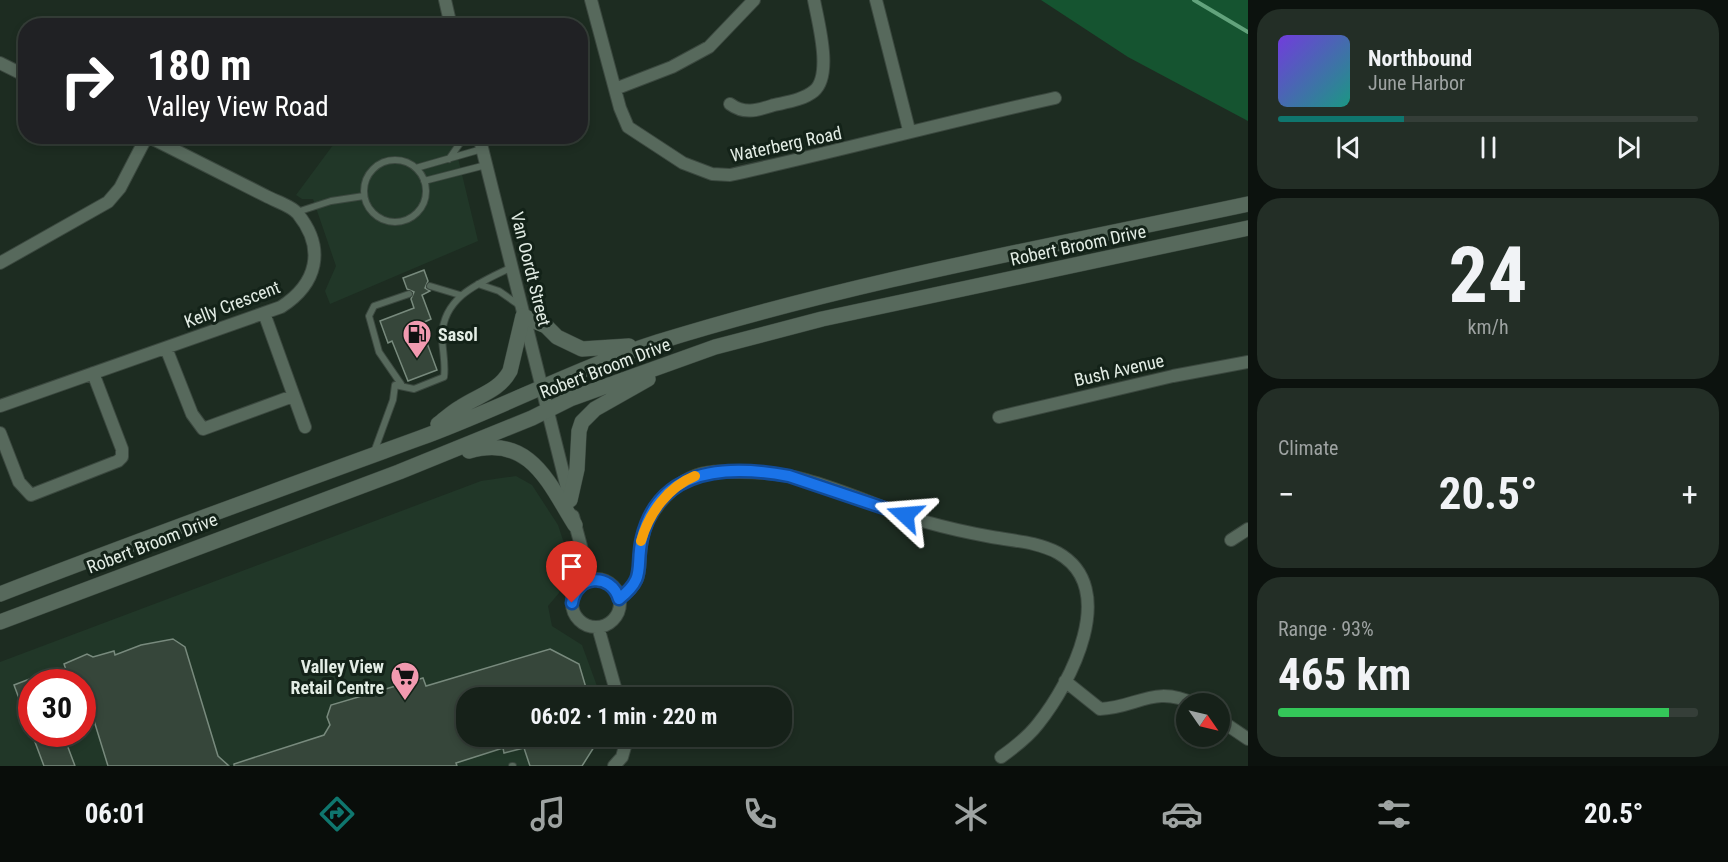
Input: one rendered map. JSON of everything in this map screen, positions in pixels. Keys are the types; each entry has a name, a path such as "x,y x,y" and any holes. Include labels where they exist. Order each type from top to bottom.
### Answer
{"street":[{"path":"445,0 449,18"},
{"name":"Waterberg Road","path":"591,0 622,116 632,131 683,163 722,176 845,150 909,130 1055,98"},
{"path":"615,89 672,67 709,47 754,0"},
{"path":"730,104 743,111 753,111 802,97 815,90 824,68 814,0"},
{"path":"876,0 909,130"},
{"path":"0,63 18,72"},
{"path":"0,263 108,202 120,188 143,144"},
{"path":"163,144 297,212"},
{"name":"Van Oordt Street","path":"481,144 522,312 543,384 590,580"},
{"name":"Robert Broom Drive","path":"0,594 374,453 421,438 543,384 656,343 906,276 1248,204"},
{"name":"Kelly Crescent","path":"0,406 264,313 294,299 311,277 314,260 312,241 297,212"},
{"name":"Robert Broom Drive","path":"0,622 399,472 549,409 685,358 762,333 1248,228"},
{"path":"421,438 460,407 486,394 506,379 510,371 522,312 546,326 557,337 582,350 656,343"},
{"path":"264,313 305,427"},
{"path":"166,348 192,414 202,429 293,396"},
{"path":"570,500 577,468 579,426 584,419 596,409 685,358"},
{"name":"Bush Avenue","path":"999,417 1173,376 1248,362"},
{"path":"0,433 21,487 31,495 118,461 123,455 122,449 93,373"},
{"path":"399,472 477,449 503,446 538,467 575,525"},
{"path":"619,599 633,589 639,579 641,540 651,516 679,484 693,477 718,471 789,476 926,522 1047,547 1067,560 1083,579 1089,603 1083,636 1065,681 1038,724 1002,757"},
{"path":"1231,540 1248,529"},
{"path":"590,580 605,581 617,592 619,599 617,615 605,625 598,627 583,623 573,611 573,596 583,583 590,580"},
{"path":"598,627 615,687"},
{"path":"1065,681 1100,709 1162,694 1176,697"},
{"path":"1230,727 1248,739"},
{"path":"614,766 622,756 625,747"}],"lane":[{"path":"448,159 459,144"},
{"path":"416,168 482,149"},
{"path":"398,160 416,168 424,181 425,196 422,206 408,219 399,222 380,218 367,205 364,196 367,177 380,164 398,160"},
{"path":"424,181 487,165"},
{"path":"297,212 331,201 364,196"},
{"path":"409,294 374,306 369,316 379,352 401,384 413,390 444,377 442,332 448,315 460,295 512,267"},
{"path":"478,284 499,291 522,312"},
{"path":"430,286 460,295"},
{"path":"374,453 393,400 394,386 401,384"}],"shaded area":[{"path":"334,144 455,144 478,241 330,304 325,291 336,266 313,199 302,199 296,195"},
{"name":"Valley View Retail Centre","path":"516,476 532,485 558,525 567,552 568,570 559,593 548,606 552,626 582,645 597,687 456,687 456,747 595,747 583,766 0,766 0,662 481,481"}],"green space":[{"path":"1041,0 1248,0 1248,121 1128,57"}],"building":[{"path":"424,270 428,281 425,288 430,291 422,295 431,319 420,324 437,370 408,381 392,341 388,343 380,321 414,308 411,299 414,292 407,289 403,278"},
{"path":"173,639 185,647 218,756 229,766 108,766 96,727 96,669 66,669 64,664 87,654 93,657 114,651 115,655 141,645"},
{"path":"550,649 579,664 586,687 456,687 456,747 594,747 582,766 530,766 524,748 504,753 503,748 456,763 457,766 234,766 234,764 324,735 330,725 327,717 331,705 423,678 426,686"},
{"path":"18,683 18,696 14,685"},
{"path":"37,747 68,747 75,766 44,766"}],"waterway":[{"path":"1194,0 1248,32"}],"slow traffic":[{"path":"641,541 651,516 660,503 679,484 695,476"}],"place":[{"name":"Sasol","path":"417,360"},
{"name":"Valley View Retail Centre","path":"405,702"}],"route":[{"path":"572,603 577,589 590,580 605,581 617,592 619,599 633,589 640,573 641,540 651,516 679,484 709,472 772,473 789,476 818,483 905,515"}]}
